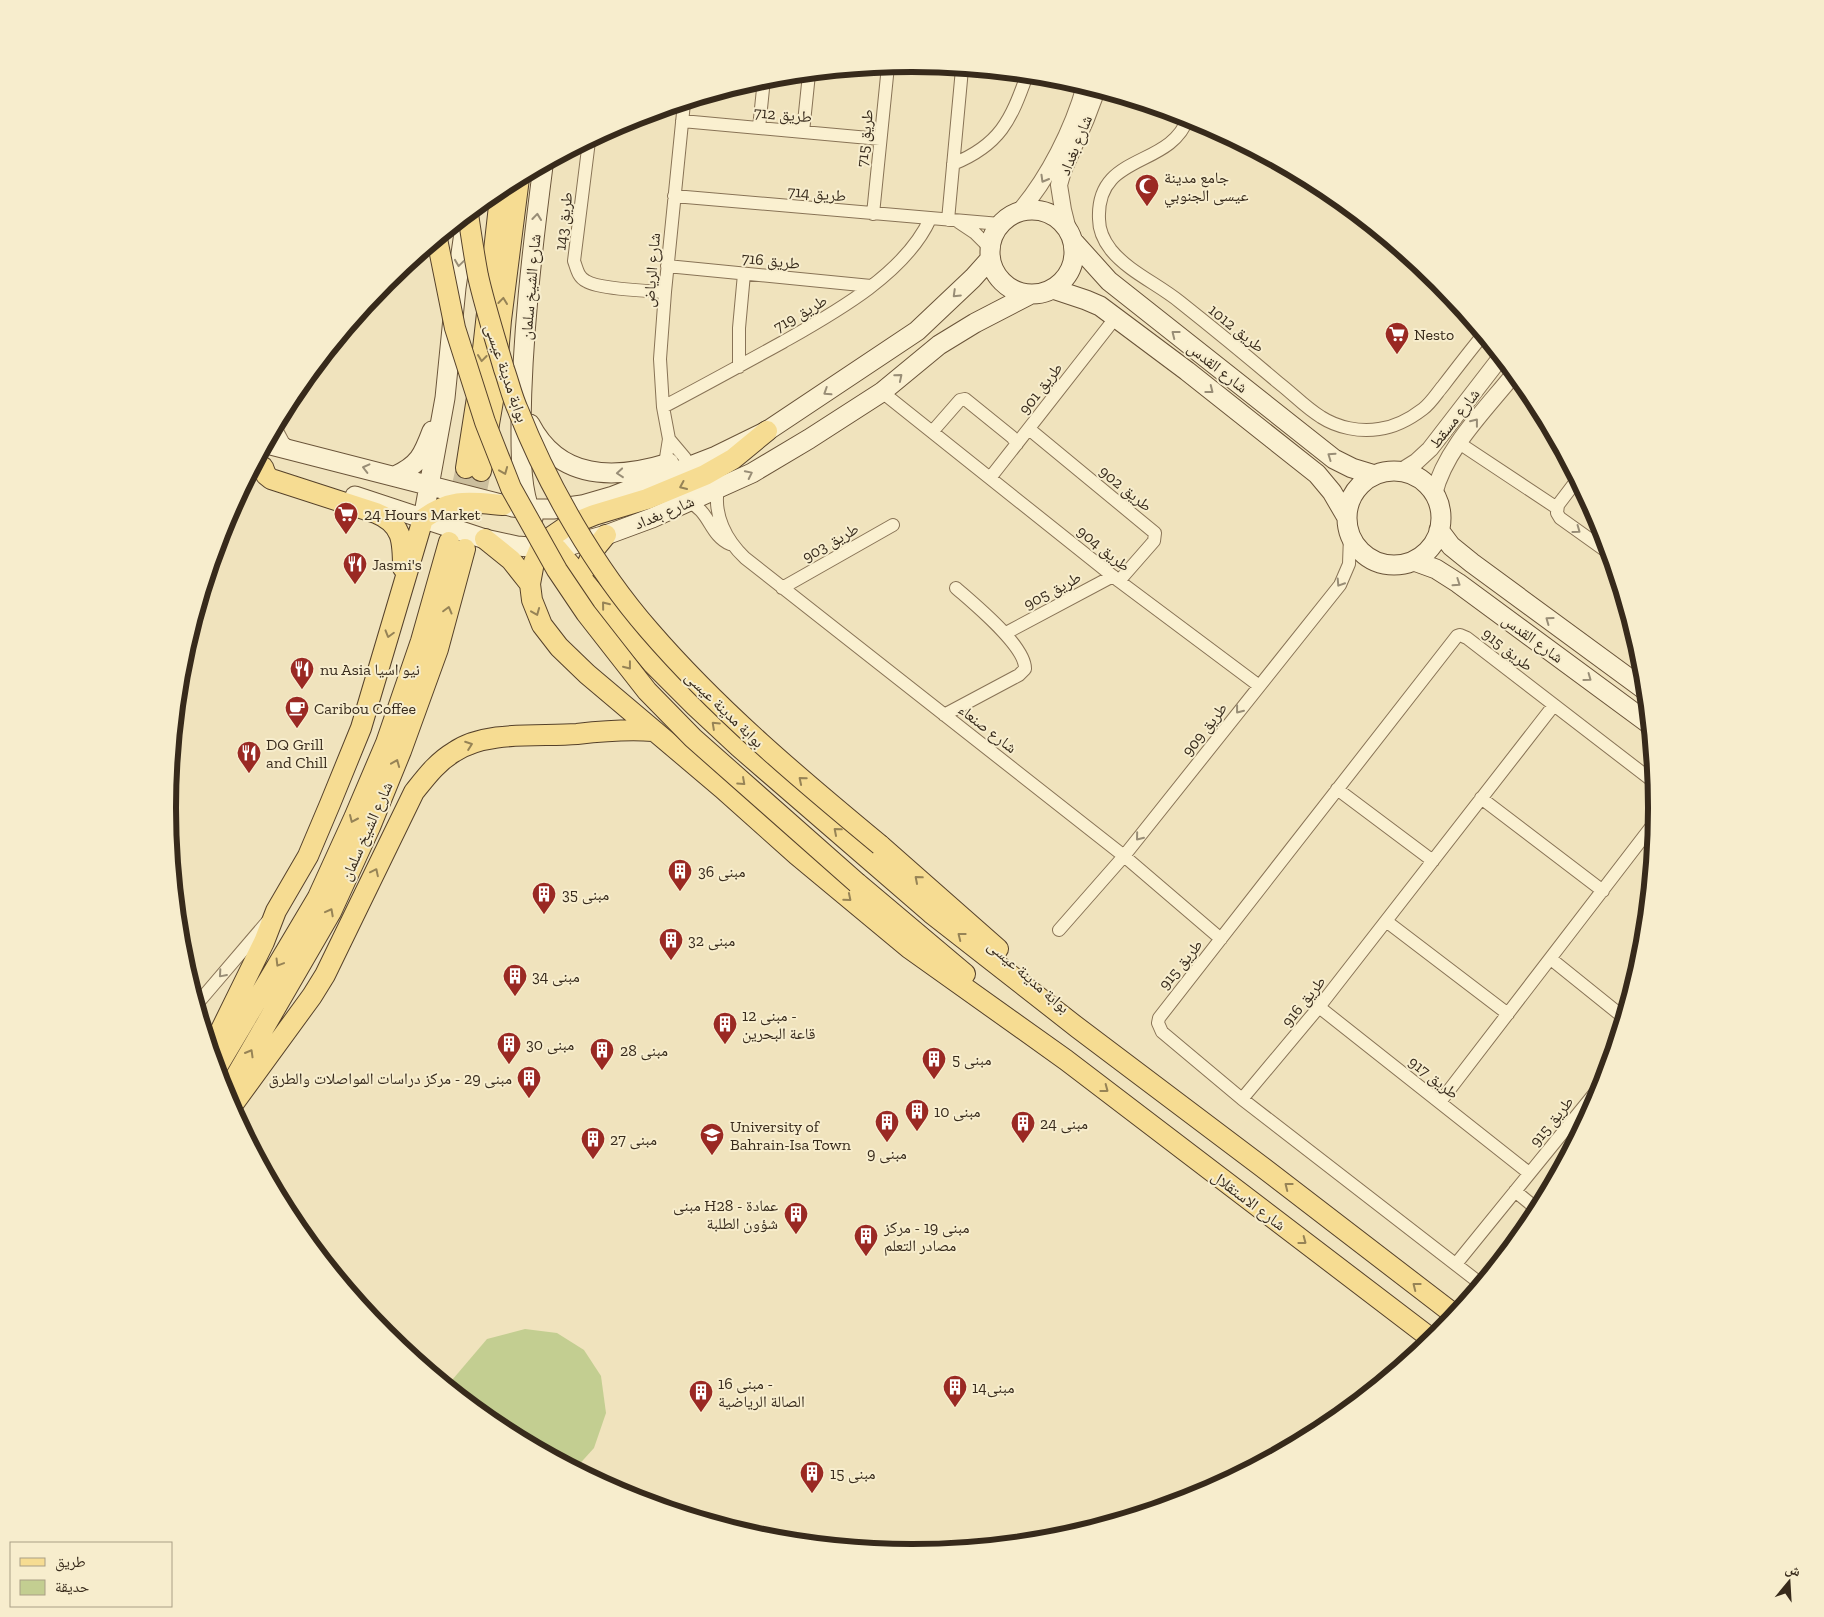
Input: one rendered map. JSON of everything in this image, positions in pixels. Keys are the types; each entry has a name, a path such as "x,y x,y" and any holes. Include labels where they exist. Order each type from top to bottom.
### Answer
{"main road":[{"name":"شارع الشيخ سلمان","path":"542,172 527,310 521,395 522,469 529,509 548,545"},
{"name":"شارع الشيخ سلمان","path":"500,199 479,385 473,469 494,388 517,188"},
{"path":"1030,210 1046,213 1061,221 1071,235 1075,252 1071,269 1062,283 1042,294 1016,292 1004,284 995,273 990,254 992,239 1000,224 1019,212 1030,210"},
{"name":"بوابة مدينة عيسى","path":"469,221 478,275 488,317 517,410 560,499 578,530 608,578 648,629 718,704 780,762 880,845 1152,1084"},
{"path":"214,1043 264,942 276,911 308,856 360,728 404,587 428,504 445,398 456,288 467,223"},
{"name":"شارع القدس","path":"1071,235 1109,281 1334,459 1352,468 1375,475"},
{"path":"438,246 455,328 485,422 511,488 557,570 586,613 647,691 693,738 857,883 1066,1060"},
{"name":"شارع بغداد","path":"502,505 529,509 582,505 613,496 716,456 767,431 917,330 973,278 990,254"},
{"name":"شارع القدس","path":"1052,290 1086,300 1100,306 1116,317 1317,474 1332,492 1346,516"},
{"name":"شارع بغداد","path":"454,539 485,539 517,546 548,545 606,535 652,518 760,468 882,392 939,345 975,323 1031,294"},
{"path":"521,395 526,416 535,434 550,452 572,467 604,474 645,469 665,464 767,431"},
{"path":"395,476 411,468 421,457 445,398"},
{"path":"767,431 733,459 705,476 648,499 594,515 567,526 534,562 530,584 532,600 542,625 559,647 625,707 909,948 1066,1060"},
{"path":"272,445 395,476 428,504 454,539"},
{"path":"260,467 428,504 444,506 461,502 502,505"},
{"path":"260,469 271,479 376,513 389,520 399,532 402,540 404,587"},
{"path":"1391,471 1400,472 1420,479 1434,494 1440,511 1440,530 1434,542 1425,553 1414,561 1396,565 1377,562 1365,556 1356,547 1350,536 1346,516 1352,496 1358,487 1375,475 1391,471"},
{"name":"شارع القدس","path":"1440,530 1451,546 1472,563 1637,684"},
{"path":"584,580 589,560 596,546 606,535"},
{"name":"شارع الشيخ سلمان","path":"221,1060 318,897 354,818 386,743 454,539"},
{"name":"شارع الشيخ سلمان","path":"230,1086 331,912 370,827 438,649 454,539"},
{"path":"485,539 511,560 530,584"},
{"path":"548,545 584,580 653,664 695,706 739,747 931,912 1152,1084 1449,1311"},
{"name":"شارع القدس","path":"1414,561 1436,569 1458,583 1642,718"},
{"path":"577,734 599,724 625,707 642,687 653,664"},
{"path":"236,1099 312,996 329,966 414,792 434,767 455,751 474,743 506,736 577,734 615,730 653,731"},
{"name":"شارع الاستقلال","path":"1066,1060 1426,1335"}],"street":[{"name":"طريق 715","path":"873,214 887,73"},
{"path":"962,74 953,164 952,221 975,232 990,254"},
{"path":"803,132 808,80"},
{"path":"953,164 977,152 1000,132 1015,108 1025,82"},
{"path":"759,128 763,88"},
{"name":"شارع بغداد","path":"1019,212 1032,197 1052,165 1074,118 1090,95"},
{"name":"شارع بغداد","path":"1071,235 1063,210 1059,185 1092,96"},
{"name":"شارع الرياض","path":"665,464 669,439 662,407 660,359 664,292 683,110"},
{"name":"طريق 712","path":"682,121 880,138"},
{"name":"طريق 1012","path":"1184,125 1173,141 1150,156 1127,166 1116,174 1108,184 1102,196 1099,209 1099,220 1105,241 1111,251 1127,265 1179,301 1322,418 1353,430 1379,429 1402,423 1425,408 1479,339"},
{"name":"طريق 143","path":"588,147 574,261 578,273 586,282 600,286 664,292"},
{"name":"طريق 714","path":"674,196 1000,224"},
{"name":"طريق 719","path":"662,407 739,367 843,308 871,286 916,243 930,219"},
{"name":"طريق 716","path":"667,266 871,286"},
{"path":"739,367 738,328 744,274"},
{"name":"طريق 901","path":"990,478 1116,317"},
{"name":"شارع مسقط","path":"1400,472 1416,462 1430,449 1498,362"},
{"name":"شارع مسقط","path":"1434,494 1441,471 1459,443 1510,379"},
{"name":"طريق 904","path":"882,392 1116,579 1258,685"},
{"path":"932,432 960,400 965,399 1018,444"},
{"name":"طريق 902","path":"1029,429 1155,533 1154,541 1116,579"},
{"path":"279,434 283,442 291,450"},
{"name":"شارع الرياض","path":"669,439 685,458"},
{"path":"1459,443 1557,508"},
{"path":"1573,485 1557,508 1557,513 1560,518 1599,546"},
{"name":"شارع صنعاء","path":"718,488 716,501 724,530 744,558 1124,856 1221,939"},
{"name":"شارع صنعاء","path":"688,502 697,506 704,513 718,536 733,545"},
{"name":"طريق 903","path":"782,588 893,525"},
{"name":"طريق 909","path":"1059,930 1124,856 1258,685 1340,585 1349,564 1350,536"},
{"name":"طريق 905","path":"1006,633 1116,579"},
{"path":"944,715 1020,675 1025,669 1024,660 1006,633 956,588"},
{"name":"طريق 915","path":"1586,1104 1456,1264 1242,1099 1162,1032 1158,1023 1161,1014 1457,636 1460,635 1467,638 1647,776"},
{"name":"طريق 916","path":"1242,1099 1319,1007 1554,705"},
{"path":"1337,789 1433,861"},
{"path":"1482,798 1604,891"},
{"path":"1440,1102 1647,833"},
{"path":"201,999 276,911"},
{"path":"1386,921 1508,1014"},
{"path":"1551,959 1619,1013"},
{"path":"241,1109 288,1043 312,996"},
{"name":"طريق 917","path":"1319,1007 1529,1173"},
{"path":"1515,1191 1532,1205"},
{"path":"1456,1264 1476,1280"}],"green space":[{"path":"525,1329 557,1333 584,1350 601,1376 606,1413 594,1448 579,1465 503,1420 451,1381 487,1339"}],"tunnel":[{"path":"449,542 466,468"},
{"path":"465,549 481,471"}],"place":[{"name":"جامع مدينة عيسى الجنوبي","path":"1147,207"},
{"name":"Nesto","path":"1397,355"},
{"name":"24 Hours Market","path":"346,535"},
{"name":"Jasmi's","path":"355,585"},
{"name":"nu Asia نيو اسيا","path":"302,690"},
{"name":"Caribou Coffee","path":"297,729"},
{"name":"DQ Grill and Chill","path":"249,774"},
{"name":"مبنى 36","path":"680,892"},
{"name":"مبنى 35","path":"544,915"},
{"name":"مبنى 32","path":"671,961"},
{"name":"مبنى 34","path":"515,997"},
{"name":"مبنى 12 - قاعة البحرين","path":"725,1045"},
{"name":"مبنى 30","path":"509,1065"},
{"name":"مبنى 28","path":"602,1071"},
{"name":"مبنى 5","path":"934,1080"},
{"name":"مبنى 29 - مركز دراسات المواصلات والطرق","path":"529,1099"},
{"name":"مبنى 10","path":"917,1132"},
{"name":"مبنى 9","path":"887,1143"},
{"name":"مبنى 24","path":"1023,1144"},
{"name":"University of Bahrain-Isa Town","path":"712,1156"},
{"name":"مبنى 27","path":"593,1160"},
{"name":"مبنى H28 - عمادة شؤون الطلبة","path":"796,1235"},
{"name":"مبنى 19 - مركز مصادر التعلم","path":"866,1257"},
{"name":"مبنى14","path":"955,1408"},
{"name":"مبنى 16 - الصالة الرياضية","path":"701,1413"},
{"name":"مبنى 15","path":"812,1494"}]}
